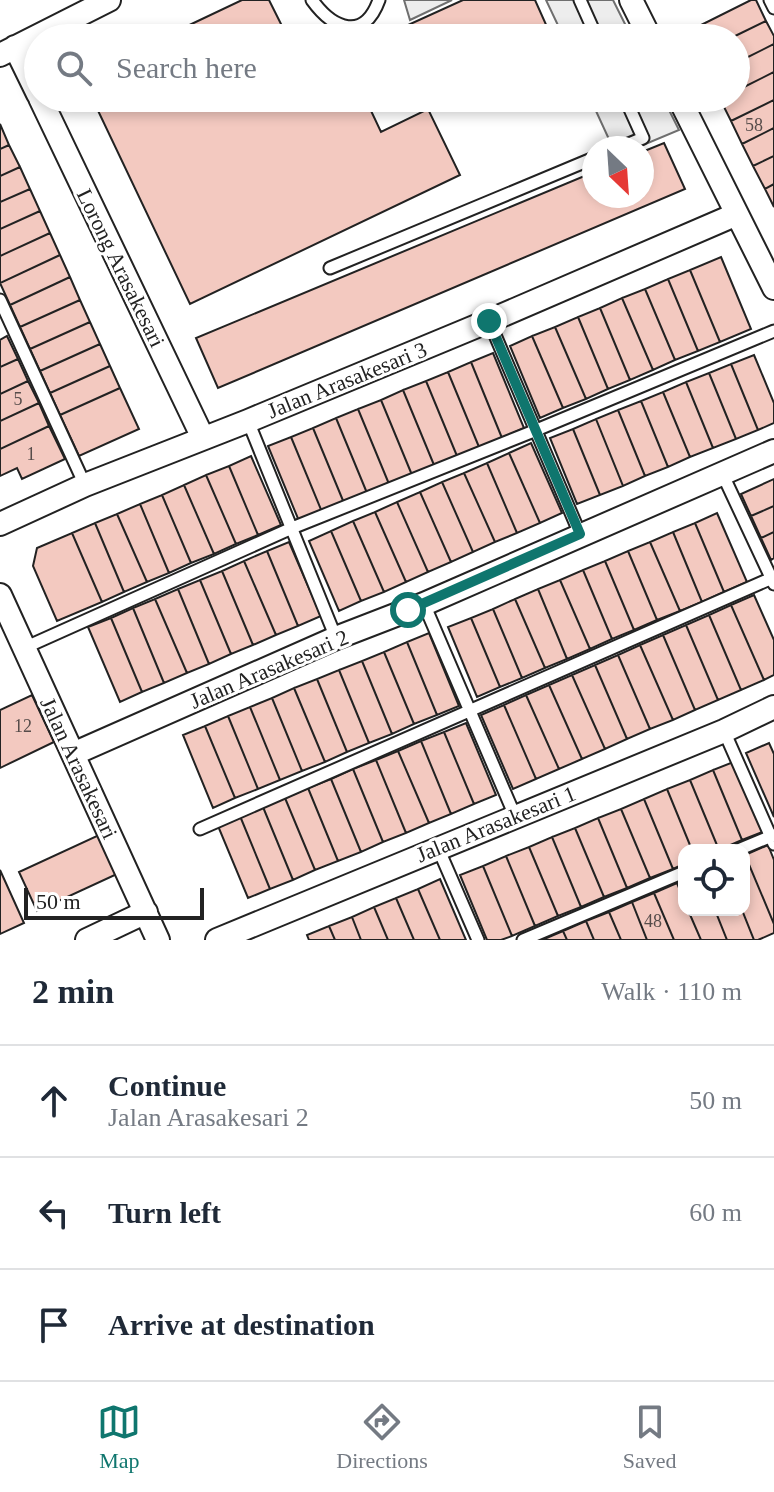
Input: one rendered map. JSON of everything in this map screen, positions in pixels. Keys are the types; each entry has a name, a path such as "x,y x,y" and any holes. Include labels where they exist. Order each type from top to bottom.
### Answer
{"street":[{"path":"61,24 109,0"},
{"path":"631,0 643,24"},
{"name":"Lorong Arasakesari","path":"8,51 24,74"},
{"name":"Lorong Arasakesari","path":"47,112 203,438"},
{"path":"686,112 737,214 761,252 774,288"},
{"name":"Jalan Arasakesari 3","path":"0,524 85,485 489,321 737,214"},
{"name":"Jalan Arasakesari 2","path":"73,754 774,451"},
{"name":"Jalan Arasakesari","path":"0,595 158,940"},
{"name":"Jalan Arasakesari 1","path":"217,940 724,731 774,707"},
{"path":"87,940 146,912"}],"lane":[{"path":"312,0 336,24"},
{"path":"362,24 373,15 379,0"},
{"path":"580,0 591,24"},
{"path":"770,0 774,8"},
{"path":"631,112 642,136"},
{"path":"330,268 582,163"},
{"path":"0,300 85,485"},
{"path":"489,321 580,534"},
{"path":"24,648 292,528 774,331"},
{"path":"248,421 336,638"},
{"path":"200,829 773,581 722,473"},
{"path":"424,604 515,816"},
{"path":"724,731 773,838 750,846"},
{"path":"438,848 478,940"},
{"path":"523,940 678,875"}],"shaded area":[{"path":"404,0 452,0 410,20"},
{"path":"546,0 613,0 625,24 557,24"},
{"path":"596,112 670,112 679,130 654,140 654,136 607,136"}],"building":[{"path":"242,0 269,0 281,24 191,24"},
{"path":"463,0 535,0 546,24 410,24"},
{"path":"751,0 756,0 766,21 750,29 750,24 703,24"},
{"path":"766,21 774,36 774,44 750,56 750,29"},
{"path":"774,44 774,72 750,84 750,56"},
{"path":"774,72 774,100 750,112 750,84"},
{"path":"774,100 774,128 742,144 731,121"},
{"path":"99,112 372,112 381,132 422,112 429,112 460,175 190,304"},
{"path":"726,112 749,112 731,121"},
{"path":"0,124 9,145 0,149"},
{"path":"774,128 774,156 753,166 742,144"},
{"path":"664,143 685,189 654,202 654,147"},
{"path":"9,145 20,167 0,176 0,149"},
{"path":"774,156 774,184 765,189 753,166"},
{"path":"20,167 30,189 0,202 0,176"},
{"path":"582,177 582,208 640,208 218,388 196,338"},
{"path":"774,184 774,207 765,189"},
{"path":"30,189 40,211 0,229 0,202"},
{"path":"40,211 50,233 0,256 0,229"},
{"path":"50,233 60,255 0,283 0,256"},
{"path":"60,255 70,277 10,305 0,283"},
{"path":"721,257 751,329 720,342 690,270"},
{"path":"690,270 720,342 698,351 668,279"},
{"path":"70,277 80,300 20,327 10,305"},
{"path":"668,279 698,351 675,360 645,289"},
{"path":"645,289 675,360 653,370 622,298"},
{"path":"622,298 653,370 630,380 600,308"},
{"path":"80,300 90,322 30,349 20,327"},
{"path":"600,308 630,380 608,389 578,317"},
{"path":"578,317 608,389 586,399 555,327"},
{"path":"90,322 100,344 40,371 30,349"},
{"path":"555,327 586,399 563,408 532,336"},
{"path":"7,336 18,359 0,367 0,340"},
{"path":"532,336 563,408 540,418 510,346"},
{"path":"100,344 110,366 50,393 40,371"},
{"path":"493,353 524,428 502,438 471,362"},
{"path":"754,355 774,403 774,423 758,430 731,364"},
{"path":"18,359 28,381 0,394 0,367"},
{"path":"471,362 502,438 479,447 448,372"},
{"path":"731,364 758,430 736,439 709,373"},
{"path":"110,366 120,388 60,415 50,393"},
{"path":"448,372 479,447 457,456 426,381"},
{"path":"709,373 736,439 713,448 686,382"},
{"path":"28,381 39,403 0,421 0,394"},
{"path":"426,381 457,456 434,465 403,390"},
{"path":"686,382 713,448 690,457 663,392"},
{"path":"120,388 139,429 79,456 60,415"},
{"path":"403,390 434,465 412,475 381,400"},
{"path":"663,392 690,457 668,467 641,401"},
{"path":"381,400 412,475 389,484 358,409"},
{"path":"641,401 668,467 645,476 618,410"},
{"path":"39,403 49,426 0,449 0,421"},
{"path":"358,409 389,484 367,493 336,418"},
{"path":"618,410 645,476 623,486 596,419"},
{"path":"336,418 367,493 344,503 313,428"},
{"path":"596,419 623,486 600,495 573,429"},
{"path":"49,426 65,459 22,479 17,468 0,476 0,449"},
{"path":"313,428 344,503 322,512 291,437"},
{"path":"573,429 600,495 577,504 550,438"},
{"path":"291,437 322,512 299,521 268,446"},
{"path":"531,443 562,513 540,523 509,453"},
{"path":"509,453 540,523 517,533 487,463"},
{"path":"251,456 281,525 258,535 229,466"},
{"path":"487,463 517,533 495,542 464,473"},
{"path":"229,466 258,535 236,544 206,475"},
{"path":"464,473 495,542 473,552 442,482"},
{"path":"206,475 236,544 214,554 184,485"},
{"path":"774,479 774,506 751,516 741,494"},
{"path":"442,482 473,552 451,562 420,492"},
{"path":"184,485 214,554 191,563 162,495"},
{"path":"420,492 451,562 428,572 397,502"},
{"path":"162,495 191,563 169,573 140,504"},
{"path":"397,502 428,572 406,582 375,512"},
{"path":"140,504 169,573 147,582 117,514"},
{"path":"774,506 774,532 761,538 751,516"},
{"path":"375,512 406,582 384,592 353,521"},
{"path":"717,513 747,582 724,592 695,523"},
{"path":"117,514 147,582 124,592 95,523"},
{"path":"353,521 384,592 361,601 331,531"},
{"path":"95,523 124,592 102,602 72,533"},
{"path":"695,523 724,592 702,602 673,532"},
{"path":"331,531 361,601 339,611 309,541"},
{"path":"673,532 702,602 680,611 650,542"},
{"path":"774,532 774,558 771,560 761,538"},
{"path":"72,533 102,602 57,621 33,566 37,548"},
{"path":"289,542 321,616 298,626 267,551"},
{"path":"650,542 680,611 657,620 628,551"},
{"path":"267,551 298,626 276,635 244,561"},
{"path":"628,551 657,620 634,630 605,561"},
{"path":"244,561 276,635 253,645 222,571"},
{"path":"605,561 634,630 612,639 583,570"},
{"path":"583,570 612,639 590,649 560,580"},
{"path":"222,571 253,645 231,654 200,580"},
{"path":"200,580 231,654 209,664 178,589"},
{"path":"560,580 590,649 567,659 538,589"},
{"path":"178,589 209,664 187,673 155,599"},
{"path":"538,589 567,659 545,668 515,599"},
{"path":"754,595 774,640 774,675 764,680 731,605"},
{"path":"155,599 187,673 164,683 133,608"},
{"path":"515,599 545,668 522,678 493,609"},
{"path":"731,605 764,680 741,690 709,615"},
{"path":"133,608 164,683 142,692 111,618"},
{"path":"493,609 522,678 500,687 471,618"},
{"path":"709,615 741,690 718,700 686,625"},
{"path":"111,618 142,692 120,702 88,627"},
{"path":"471,618 500,687 477,697 448,627"},
{"path":"686,625 718,700 695,710 663,635"},
{"path":"429,633 459,706 437,715 407,642"},
{"path":"663,635 695,710 673,720 640,645"},
{"path":"407,642 437,715 414,724 384,652"},
{"path":"640,645 673,720 650,729 618,655"},
{"path":"384,652 414,724 392,734 362,661"},
{"path":"618,655 650,729 627,739 595,665"},
{"path":"362,661 392,734 369,743 339,670"},
{"path":"595,665 627,739 605,749 572,675"},
{"path":"339,670 369,743 347,752 317,679"},
{"path":"572,675 605,749 582,759 549,685"},
{"path":"317,679 347,752 325,762 294,688"},
{"path":"549,685 582,759 559,769 526,695"},
{"path":"294,688 325,762 302,771 272,698"},
{"path":"32,695 54,742 0,768 0,710"},
{"path":"526,695 559,769 536,779 504,705"},
{"path":"272,698 302,771 280,780 250,707"},
{"path":"504,705 536,779 513,789 481,715"},
{"path":"250,707 280,780 258,789 228,716"},
{"path":"228,716 258,789 235,798 205,726"},
{"path":"466,723 496,795 474,804 444,732"},
{"path":"205,726 235,798 213,808 183,735"},
{"path":"444,732 474,804 451,814 421,741"},
{"path":"421,741 451,814 429,823 398,751"},
{"path":"769,743 774,754 774,817 746,753"},
{"path":"398,751 429,823 406,833 376,760"},
{"path":"376,760 406,833 383,842 353,769"},
{"path":"736,761 765,831 742,840 713,770"},
{"path":"353,769 383,842 361,852 331,779"},
{"path":"713,770 742,840 733,844 717,844 690,780"},
{"path":"331,779 361,852 338,861 308,788"},
{"path":"690,780 717,844 690,844 667,789"},
{"path":"308,788 338,861 315,870 285,798"},
{"path":"667,789 690,844 678,844 678,867 673,869 644,799"},
{"path":"285,798 315,870 293,880 263,807"},
{"path":"644,799 673,869 650,878 621,809"},
{"path":"263,807 293,880 270,889 240,816"},
{"path":"621,809 650,878 627,888 598,818"},
{"path":"240,816 270,889 248,898 218,826"},
{"path":"598,818 627,888 604,897 575,828"},
{"path":"575,828 604,897 581,907 552,837"},
{"path":"99,835 117,874 37,911 19,872"},
{"path":"552,837 581,907 558,916 529,847"},
{"path":"768,845 774,860 774,924 750,867 750,853"},
{"path":"529,847 558,916 535,926 506,856"},
{"path":"506,856 535,926 512,936 483,866"},
{"path":"483,866 512,936 501,940 487,940 460,875"},
{"path":"750,867 774,924 774,933 754,940 744,916 750,916"},
{"path":"0,870 24,923 0,934"},
{"path":"440,879 466,940 440,940 418,889"},
{"path":"677,883 678,916 691,916 701,940 674,940 654,893"},
{"path":"418,889 440,940 414,940 396,898"},
{"path":"654,893 674,940 647,940 632,902"},
{"path":"396,898 414,940 388,940 374,907"},
{"path":"632,902 647,940 621,940 609,912"},
{"path":"374,907 388,940 361,940 352,917"},
{"path":"609,912 621,940 594,940 586,921"},
{"path":"691,916 717,916 727,940 701,940"},
{"path":"717,916 744,916 754,940 727,940"},
{"path":"352,917 361,940 335,940 329,926"},
{"path":"586,921 594,940 567,940 563,931"},
{"path":"329,926 335,940 309,940 307,935"},
{"path":"563,931 567,940 542,940"}],"route":[{"path":"408,610 580,534 489,321"}]}
